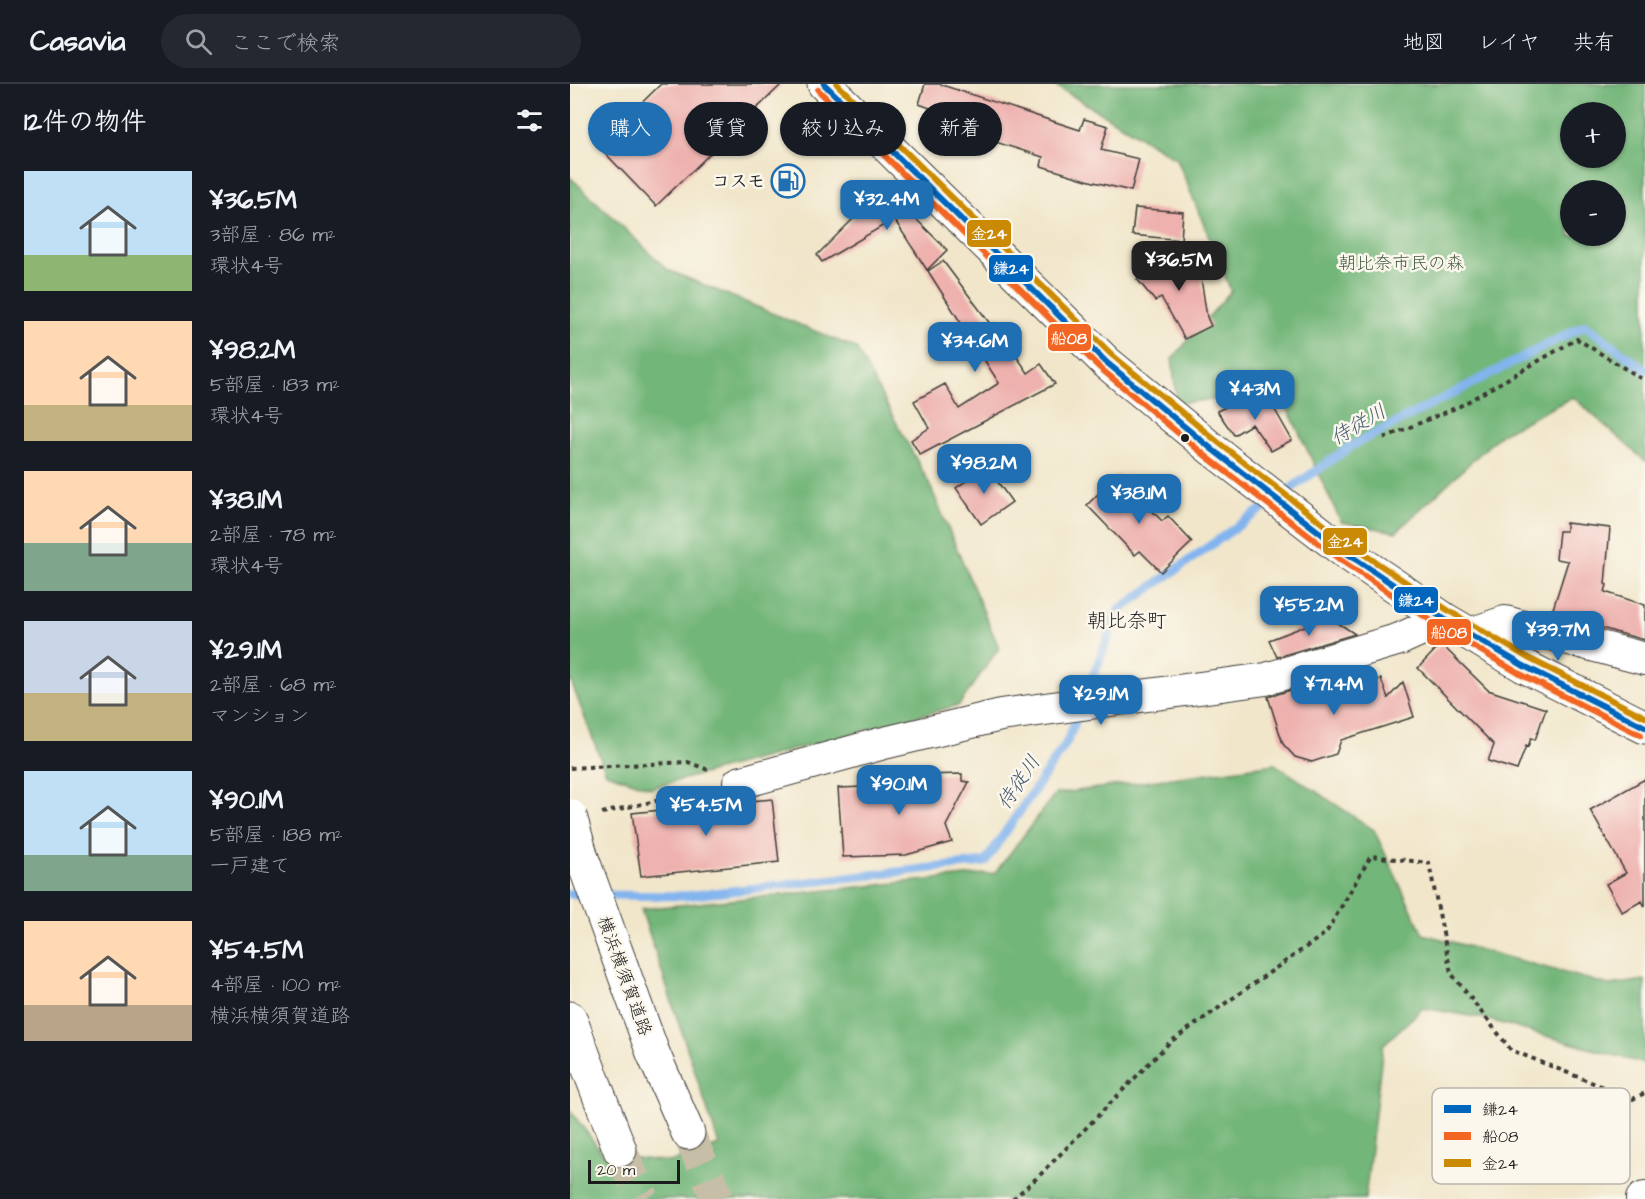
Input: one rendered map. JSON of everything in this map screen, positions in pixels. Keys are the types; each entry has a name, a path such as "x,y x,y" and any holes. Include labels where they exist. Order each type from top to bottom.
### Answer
{"main road":[{"path":"832,88 1106,362 1213,450 1345,552 1457,626 1524,666 1645,727"},
{"name":"横浜横須賀道路","path":"581,816 582,858 653,1053 688,1133"},
{"path":"570,1018 620,1150"}],"street":[{"path":"739,783 880,744 1001,716 1266,679 1400,639 1457,626 1505,622 1645,659"}],"path":[{"path":"1384,438 1460,406 1577,339 1645,381"},
{"path":"570,768 688,762 739,783"},
{"path":"581,816 739,783"},
{"path":"1013,1199 1170,1042 1326,933 1371,856 1429,863 1451,973 1511,1050 1606,1088"},
{"path":"1630,1098 1633,1099 1645,1093"}],"green space":[{"name":"朝比奈市民の森","path":"1053,84 1645,84 1645,461 1573,397 1501,434 1396,532 1341,522 1281,394 1177,403 1172,359 1231,291 1177,159"},
{"path":"570,177 668,270 856,348 929,483 999,648 959,705 651,788 606,773 570,679"},
{"path":"1275,764 1374,830 1423,934 1609,985 1645,980 1645,1064 1482,1018 1423,1008 1383,1045 1365,1199 570,1199 570,1110 603,1154 670,1162 719,1145 641,909 995,873 1055,794"}],"building":[{"path":"661,84 782,84 763,102 684,102 684,156 708,156 656,206 608,156 672,156 672,102 643,102"},
{"path":"925,84 939,84 994,102 920,102"},
{"path":"1002,105 1080,130 1084,119 1108,126 1101,150 1139,159 1131,191 1041,166 1043,157 1002,144"},
{"path":"890,193 947,250 927,270 894,219 822,262 817,255 874,198 894,218 882,200"},
{"path":"1135,208 1183,212 1181,240 1132,235"},
{"path":"1181,244 1179,268 1199,265 1207,317 1211,326 1185,339 1161,297 1155,301 1137,279"},
{"path":"943,261 991,325 994,323 1028,373 1041,364 1055,384 920,455 911,440 929,428 914,401 945,384 959,409 999,383 928,271"},
{"path":"1227,389 1275,410 1292,440 1271,451 1252,424 1234,435 1217,411 1237,402"},
{"path":"987,467 1012,502 981,524 956,488"},
{"path":"1117,475 1162,521 1168,516 1192,542 1161,572 1140,551 1135,555 1087,505"},
{"path":"1566,523 1610,528 1605,592 1645,605 1645,640 1552,612 1568,561 1556,559 1559,531 1566,531"},
{"path":"1329,617 1355,634 1277,657 1269,640"},
{"path":"1441,644 1488,690 1546,709 1535,740 1531,738 1528,747 1526,746 1517,770 1488,761 1494,745 1418,668"},
{"path":"1381,679 1388,698 1403,682 1414,717 1341,740 1336,754 1312,762 1295,757 1283,744 1268,697 1324,680 1330,694"},
{"path":"962,774 962,781 969,782 946,826 952,842 906,855 843,857 838,788 921,785 922,775"},
{"path":"1645,779 1645,907 1642,901 1622,912 1606,884 1626,873 1590,810"},
{"path":"772,799 779,862 641,876 632,813"}],"waterway":[{"name":"侍従川","path":"1084,699 1119,610 1351,446 1585,325 1645,370"},
{"name":"侍従川","path":"602,895 686,896 985,862 1067,742 1079,712"},
{"name":"侍従川","path":"570,894 589,895"}],"tunnel":[{"path":"688,1133 718,1199"},
{"path":"620,1150 643,1199"}],"transit line":[{"name":"鎌24","path":"824,84 1106,362 1213,450 1345,552 1444,619 1524,666 1645,727"},
{"name":"金24","path":"837,84 1112,355 1219,443 1350,545 1449,611 1528,658 1645,717"},
{"name":"船08","path":"818,90 1100,368 1207,457 1339,559 1439,626 1520,674 1641,735"}],"place":[{"name":"コスモ","path":"788,181"}],"district":[{"name":"朝比奈町","path":"1127,620"}]}
